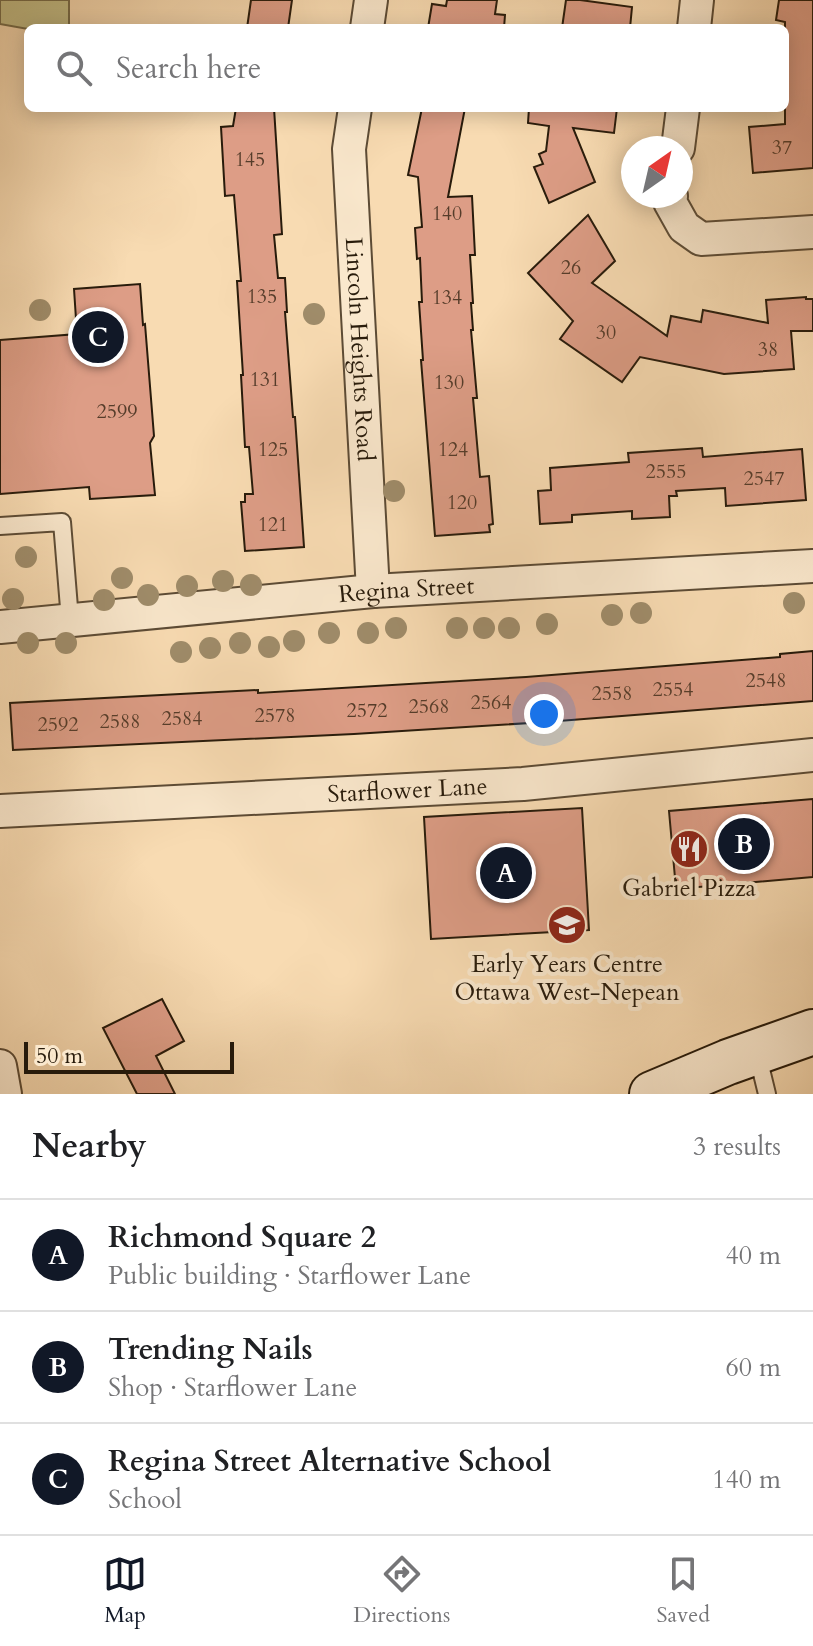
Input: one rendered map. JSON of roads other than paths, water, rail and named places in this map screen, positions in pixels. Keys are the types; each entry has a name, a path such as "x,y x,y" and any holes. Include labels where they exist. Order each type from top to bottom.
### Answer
{"main road":[{"path":"679,1089 757,1051 813,1032"}],"street":[{"path":"368,24 371,0"},
{"path":"694,24 697,0"},
{"name":"Lincoln Heights Road","path":"354,112 349,149 373,591"},
{"path":"680,136 682,112"},
{"path":"673,208 684,227 701,239 813,232"},
{"name":"Regina Street","path":"0,627 373,591 813,566"},
{"name":"Starflower Lane","path":"0,811 523,784 813,755"},
{"path":"0,1066 5,1094"}],"lane":[{"path":"0,526 62,522 70,620"},
{"path":"757,1051 767,1094"}],"place":[{"name":"Regina Street Alternative School","path":"98,337"},
{"name":"Trending Nails","path":"744,844"},
{"name":"Gabriel Pizza","path":"689,849"},
{"name":"Richmond Square 2","path":"506,873"},
{"name":"Early Years Centre Ottawa West-Nepean","path":"567,925"}]}
